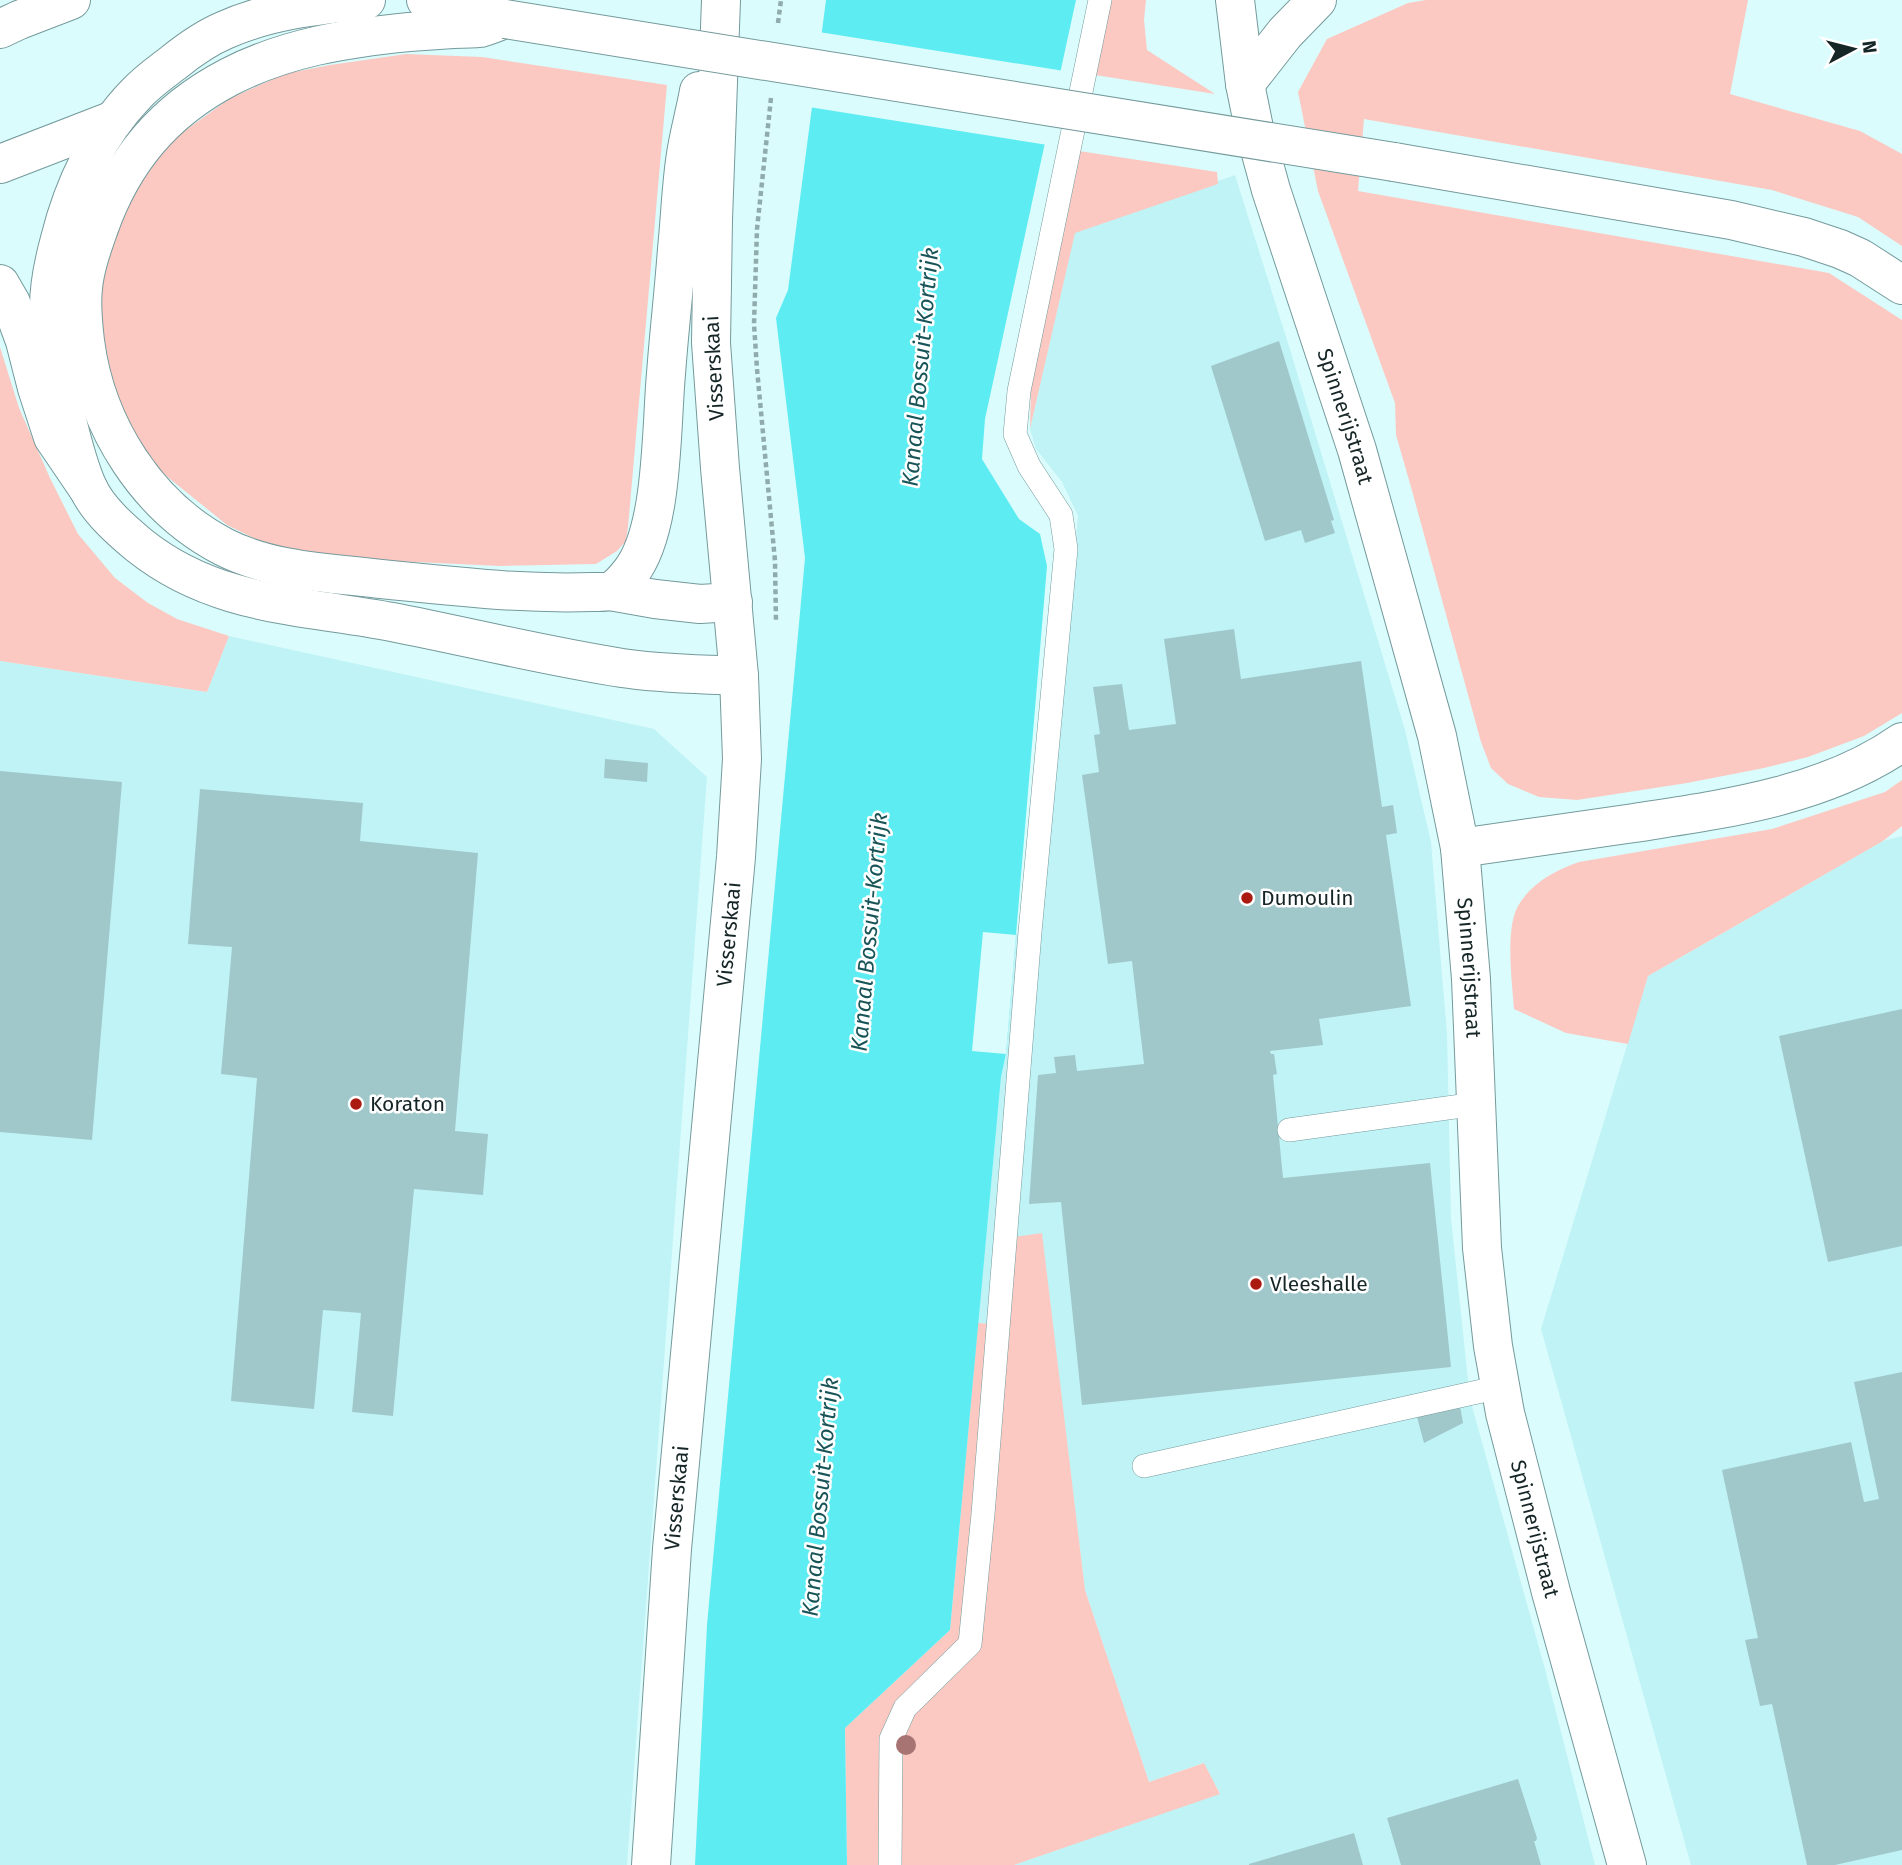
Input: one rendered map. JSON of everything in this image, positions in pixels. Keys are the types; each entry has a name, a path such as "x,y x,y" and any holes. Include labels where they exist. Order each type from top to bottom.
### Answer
{"main road":[{"path":"0,29 71,0"},
{"path":"89,490 59,387 52,342 50,299 55,259 73,198 86,168 114,120 136,94 192,48 222,31 272,13 366,0"},
{"path":"426,0 481,6 505,19 1394,162 1731,220 1804,237 1840,249 1860,258 1902,285"},
{"path":"610,591 627,577 639,561 658,485 685,160 720,0"},
{"name":"Visserskaai","path":"651,1865 672,1549 736,857 742,759 739,676 711,343 712,220 720,0"},
{"name":"Spinnerijstraat","path":"1235,0 1245,84 1271,190 1357,450 1437,736 1460,848 1471,979 1482,1248 1493,1346 1505,1413 1627,1865"},
{"path":"1245,84 1285,33 1317,0"},
{"path":"0,164 226,79 275,56 366,37 480,28 505,19"},
{"path":"226,79 178,109 140,149 118,183 90,252 82,302 90,368 95,388 115,437 142,479 181,519 202,534 223,547 274,564 322,573 500,590 610,591 700,604 733,603"},
{"path":"0,284 12,303 53,437 100,505 125,533 162,561 214,588 245,597 625,668 739,676"},
{"path":"1460,848 1708,812 1788,794 1857,768 1902,742"}],"lane":[{"path":"890,1865 891,1739 905,1708 970,1644 984,1514 1029,946 1066,549 1061,515 1029,466 1015,434 1019,391 1100,0"},
{"path":"1289,1130 1476,1104"},
{"path":"1144,1466 1500,1387"}],"path":[{"path":"777,33 781,0"},
{"path":"754,288 757,229 772,86"}],"shaded area":[{"path":"1110,0 1146,0 1144,20 1147,50 1215,94 1095,75"},
{"path":"1426,0 1748,0 1730,94 1860,131 1902,154 1902,246 1858,217 1772,190 1364,119 1358,191 1829,273 1902,320 1902,713 1864,736 1808,757 1687,783 1577,800 1539,797 1508,784 1491,768 1481,742 1396,435 1395,403 1318,191 1298,92 1327,39 1408,3"},
{"path":"406,54 482,57 667,85 626,541 617,551 596,564 500,566 329,558 270,546 227,525 154,466 124,417 104,360 96,313 105,258 126,209 147,170 179,135 229,99 284,74"},
{"path":"1079,151 1217,172 1218,184 1075,233 1030,429 1031,386"},
{"path":"1235,175 1405,730 1431,842 1447,1034 1451,1218 1470,1399 1545,1669 1595,1865 1014,1865 1220,1793 1203,1763 1149,1782 1085,1590 1041,1233 1006,1325 978,1323 1001,1077 1006,1055 983,932 1040,935 1078,516 1062,482 1036,449 1030,429 1075,232"},
{"path":"0,347 19,408 78,534 115,578 148,603 177,619 229,636 207,692 0,661"},
{"path":"229,636 654,729 707,777 627,1865 0,1865 0,661 207,692"},
{"path":"1902,780 1902,826 1883,841 1648,976 1628,1044 1566,1033 1514,1009 1510,956 1514,916 1523,898 1553,873 1579,862 1772,829 1885,792"},
{"path":"1902,836 1902,1865 1691,1865 1541,1329 1648,976 1883,841"},
{"path":"1042,1233 1085,1590 1149,1782 1204,1763 1220,1794 1014,1865 847,1865 845,1728 950,1630 978,1323 1006,1325 1015,1237"}],"water":[{"name":"Kanaal Bossuit-Kortrijk","path":"826,0 1076,0 985,419 982,459 1019,519 1040,534 1047,566 1006,1054 1001,1077 950,1630 845,1728 847,1865 695,1865 707,1625 805,558 776,318 788,290"}],"pier":[{"path":"819,32 1064,71 1048,145 809,107"},
{"path":"983,932 1016,935 1006,1054 972,1051"}],"building":[{"path":"1279,341 1334,520 1331,521 1335,533 1305,543 1301,530 1265,541 1211,366"},
{"path":"1234,629 1241,679 1361,661 1382,807 1393,805 1397,833 1386,835 1411,1006 1319,1019 1323,1045 1270,1051 1274,1054 1277,1074 1273,1075 1283,1178 1430,1163 1451,1367 1082,1405 1061,1202 1029,1204 1038,1075 1056,1073 1054,1057 1075,1055 1077,1071 1144,1064 1132,961 1108,964 1082,775 1099,772 1094,735 1100,734 1093,687 1122,684 1129,730 1176,724 1164,639"},
{"path":"605,759 648,763 647,782 604,778"},
{"path":"0,771 122,782 92,1140 0,1132"},
{"name":"Koraton","path":"200,789 363,803 360,841 478,853 455,1131 488,1134 483,1195 414,1189 393,1416 352,1412 361,1313 323,1310 314,1409 231,1401 257,1078 221,1074 232,947 188,944"},
{"path":"1902,1009 1902,1246 1828,1262 1779,1036"},
{"path":"1902,1372 1902,1850 1835,1865 1807,1865 1772,1704 1760,1706 1745,1640 1758,1638 1722,1470 1851,1442 1864,1502 1879,1499 1854,1382"},
{"path":"1460,1406 1463,1423 1424,1443 1417,1417"},
{"path":"1518,1779 1537,1838 1534,1841 1541,1865 1401,1865 1387,1818"},
{"path":"1354,1833 1363,1865 1249,1865 1249,1864"}],"place":[{"name":"Dumoulin","path":"1247,898"},
{"name":"Koraton","path":"356,1104"},
{"name":"Vleeshalle","path":"1256,1284"}]}
